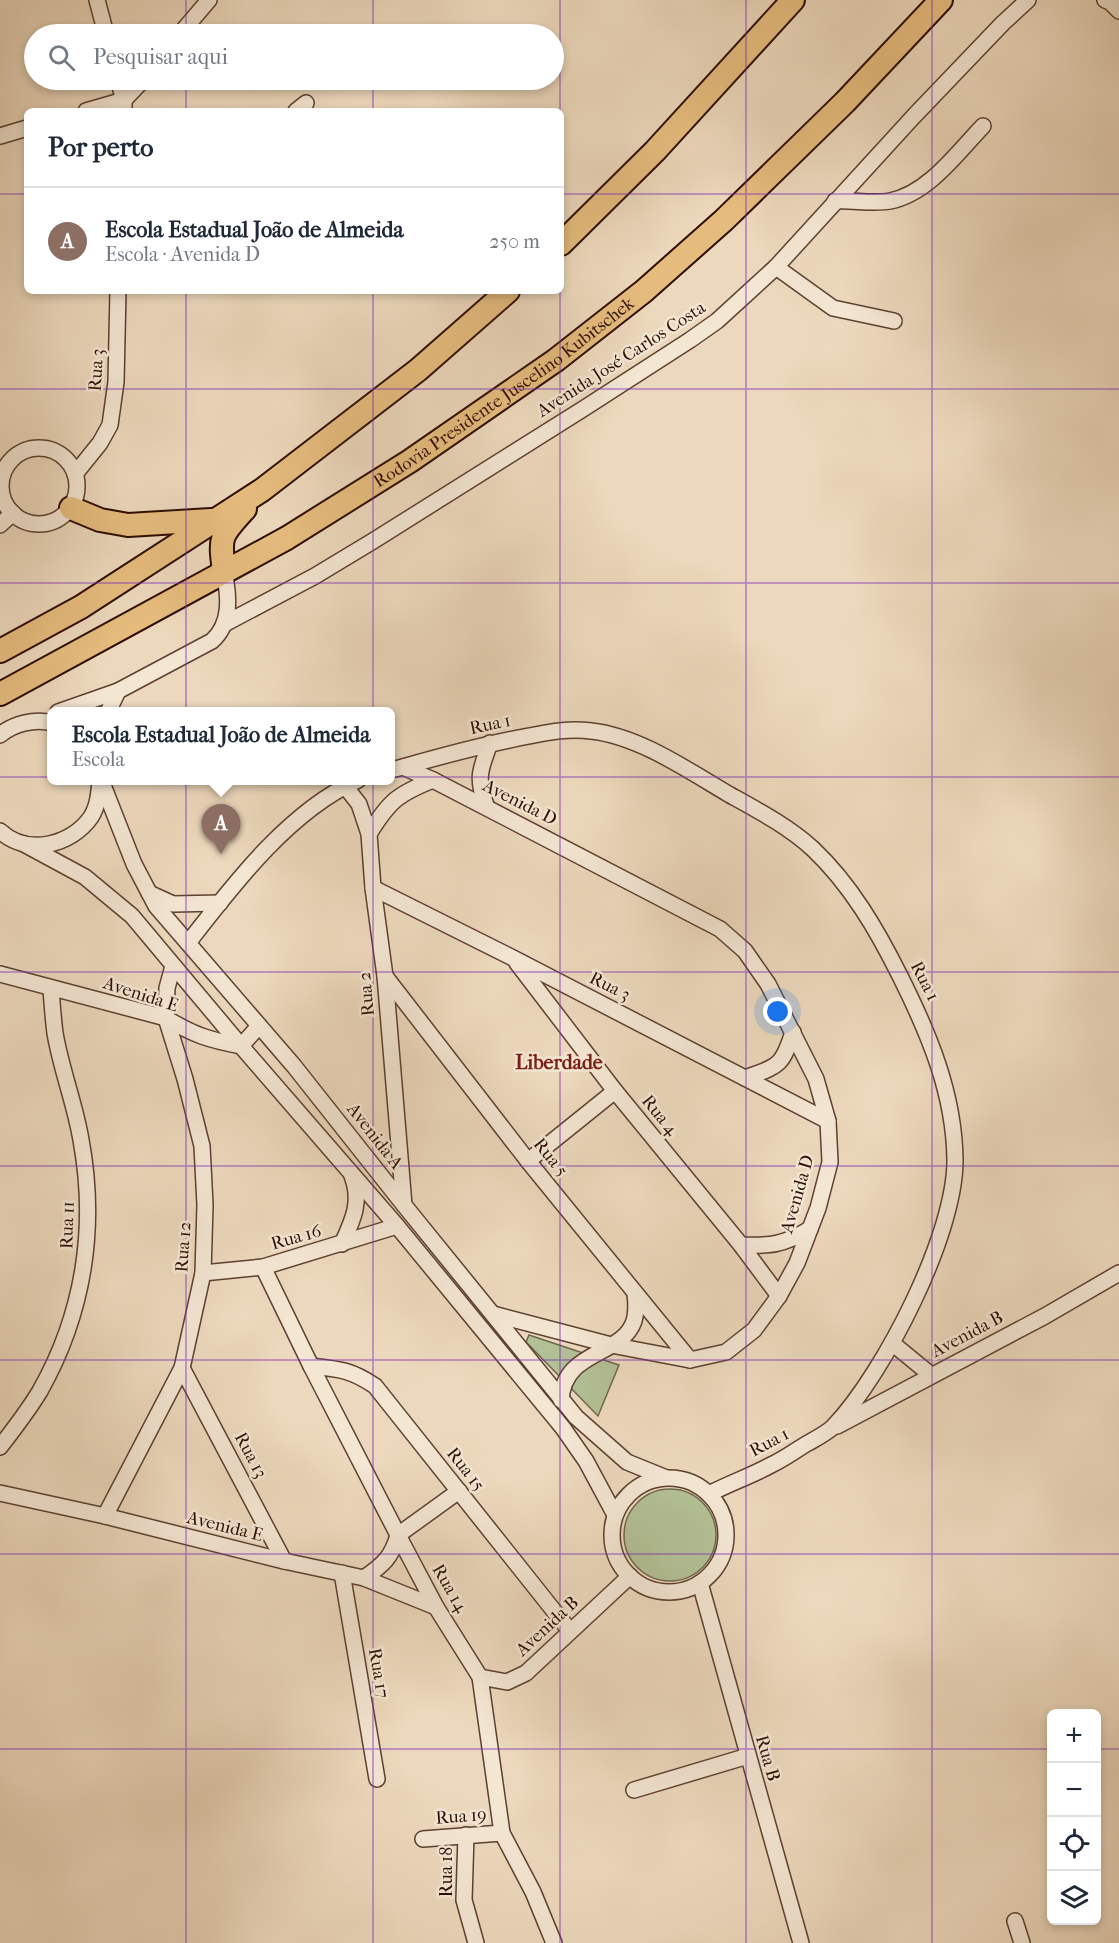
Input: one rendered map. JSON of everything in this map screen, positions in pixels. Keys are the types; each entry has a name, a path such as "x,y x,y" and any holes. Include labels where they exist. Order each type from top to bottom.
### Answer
{"highway":[{"path":"564,240 655,151 793,0"},
{"name":"Rodovia Presidente Juscelino Kubitschek","path":"0,694 287,538 354,497 500,399 603,324 683,257 785,162 941,0"},
{"path":"0,651 81,607 262,490 418,370 505,294"},
{"path":"225,571 221,545 223,537 227,529 262,490"},
{"path":"71,508 100,520 128,525 213,520"}],"street":[{"path":"97,0 103,24"},
{"path":"189,24 209,0"},
{"name":"Avenida José Carlos Costa","path":"70,707 118,691 212,641 220,634 225,623 315,576 363,547 717,321 776,267 834,201 1028,0"},
{"path":"1105,0 1119,11"},
{"path":"120,90 124,105"},
{"path":"105,108 124,105 135,90"},
{"path":"834,201 891,201 908,195 926,185 983,126"},
{"path":"0,136 24,129"},
{"path":"776,267 833,308 894,321"},
{"name":"Rua 3","path":"72,468 95,448 110,425 116,382 118,294"},
{"path":"42,449 60,454 72,468 77,492 71,508 56,520 36,524 24,521 13,513 6,503 2,492 5,461 23,452 42,449"},
{"path":"0,525 13,513"},
{"path":"225,571 227,592 225,623"},
{"path":"110,707 118,691"},
{"path":"0,735 6,730 47,715"},
{"path":"26,723 47,723"},
{"name":"Rua 1","path":"397,768 490,743 550,732 590,730 618,736 655,753 784,826 813,849 836,873 870,918 922,1019 939,1063 951,1110 955,1161 947,1215 931,1261 892,1343 872,1376 832,1428 771,1465 709,1494"},
{"path":"486,806 479,787 480,768 490,743"},
{"name":"Avenida D","path":"397,768 433,780 486,806 720,929 745,951 768,984 816,1079 828,1121 830,1162 818,1208 797,1263 779,1296 754,1330 726,1352 690,1360 610,1345 493,1314"},
{"path":"369,834 384,809 406,791 433,780"},
{"path":"24,844 43,846 62,841 79,831 92,815 99,797 100,785"},
{"name":"Avenida A","path":"102,785 134,864 156,906 294,1066 576,1417 627,1462 664,1477"},
{"path":"188,943 253,864 307,811 348,785"},
{"name":"Rua 2","path":"352,785 369,834 373,888 385,976 404,1205"},
{"path":"2,834 85,877 132,916 241,1047 398,1226 562,1428 586,1461 615,1515"},
{"name":"Rua 3","path":"373,888 828,1121"},
{"path":"149,893 173,904 220,903"},
{"name":"Rua 4","path":"513,958 615,1091 741,1245 779,1296"},
{"name":"Rua 12","path":"105,1516 182,1368 203,1273 205,1205 202,1146 166,1018 167,988 173,966"},
{"name":"Avenida E","path":"0,974 166,1018 188,1032 241,1047"},
{"name":"Rua 5","path":"385,976 528,1161 690,1360"},
{"name":"Rua 11","path":"0,1447 40,1390 65,1339 83,1274 89,1231 86,1173 81,1139 55,1035 51,988"},
{"path":"241,1047 259,1026"},
{"path":"745,1078 771,1069 780,1063 786,1054 793,1032"},
{"path":"528,1161 615,1091"},
{"path":"342,1244 357,1207 357,1188 350,1170"},
{"name":"Rua 16","path":"203,1273 264,1267 398,1226"},
{"path":"741,1245 768,1245 790,1241 810,1229"},
{"name":"Rua 14","path":"264,1267 311,1366 436,1607 480,1677 502,1833 533,1893 554,1943"},
{"name":"Avenida B","path":"832,1428 878,1406 1045,1316 1119,1273"},
{"path":"561,1400 566,1377 583,1362 630,1330 635,1320 635,1293"},
{"path":"892,1343 932,1375"},
{"name":"Rua 15","path":"311,1366 341,1369 359,1375 375,1386 570,1631"},
{"name":"Rua 13","path":"182,1368 284,1561"},
{"path":"664,1477 693,1482 717,1503 724,1520 726,1538 722,1556 713,1571 700,1583 683,1591 665,1592 648,1588 630,1576 621,1566 614,1549 612,1532 615,1515 623,1500 634,1489 648,1481 664,1477"},
{"path":"364,1578 389,1558 398,1534 459,1491"},
{"name":"Avenida E","path":"0,1493 364,1578 436,1607"},
{"name":"Rua 17","path":"342,1573 376,1779"},
{"name":"Avenida B","path":"480,1677 507,1682 526,1673 630,1576"},
{"name":"Rua B","path":"700,1583 801,1943"},
{"path":"634,1790 748,1756"},
{"name":"Rua 19","path":"423,1839 502,1833"},
{"name":"Rua 18","path":"466,1835 464,1900 476,1943"},
{"path":"1015,1922 1022,1943"}],"green space":[{"path":"529,1335 619,1365 598,1416 526,1342"},
{"path":"670,1489 688,1493 702,1503 712,1517 716,1535 712,1553 702,1567 688,1577 670,1581 652,1577 638,1567 628,1553 624,1535 628,1517 638,1503 652,1493"}],"place":[{"name":"Escola Estadual João de Almeida","path":"221,854"}],"district":[{"name":"Liberdade","path":"559,1062"}]}
